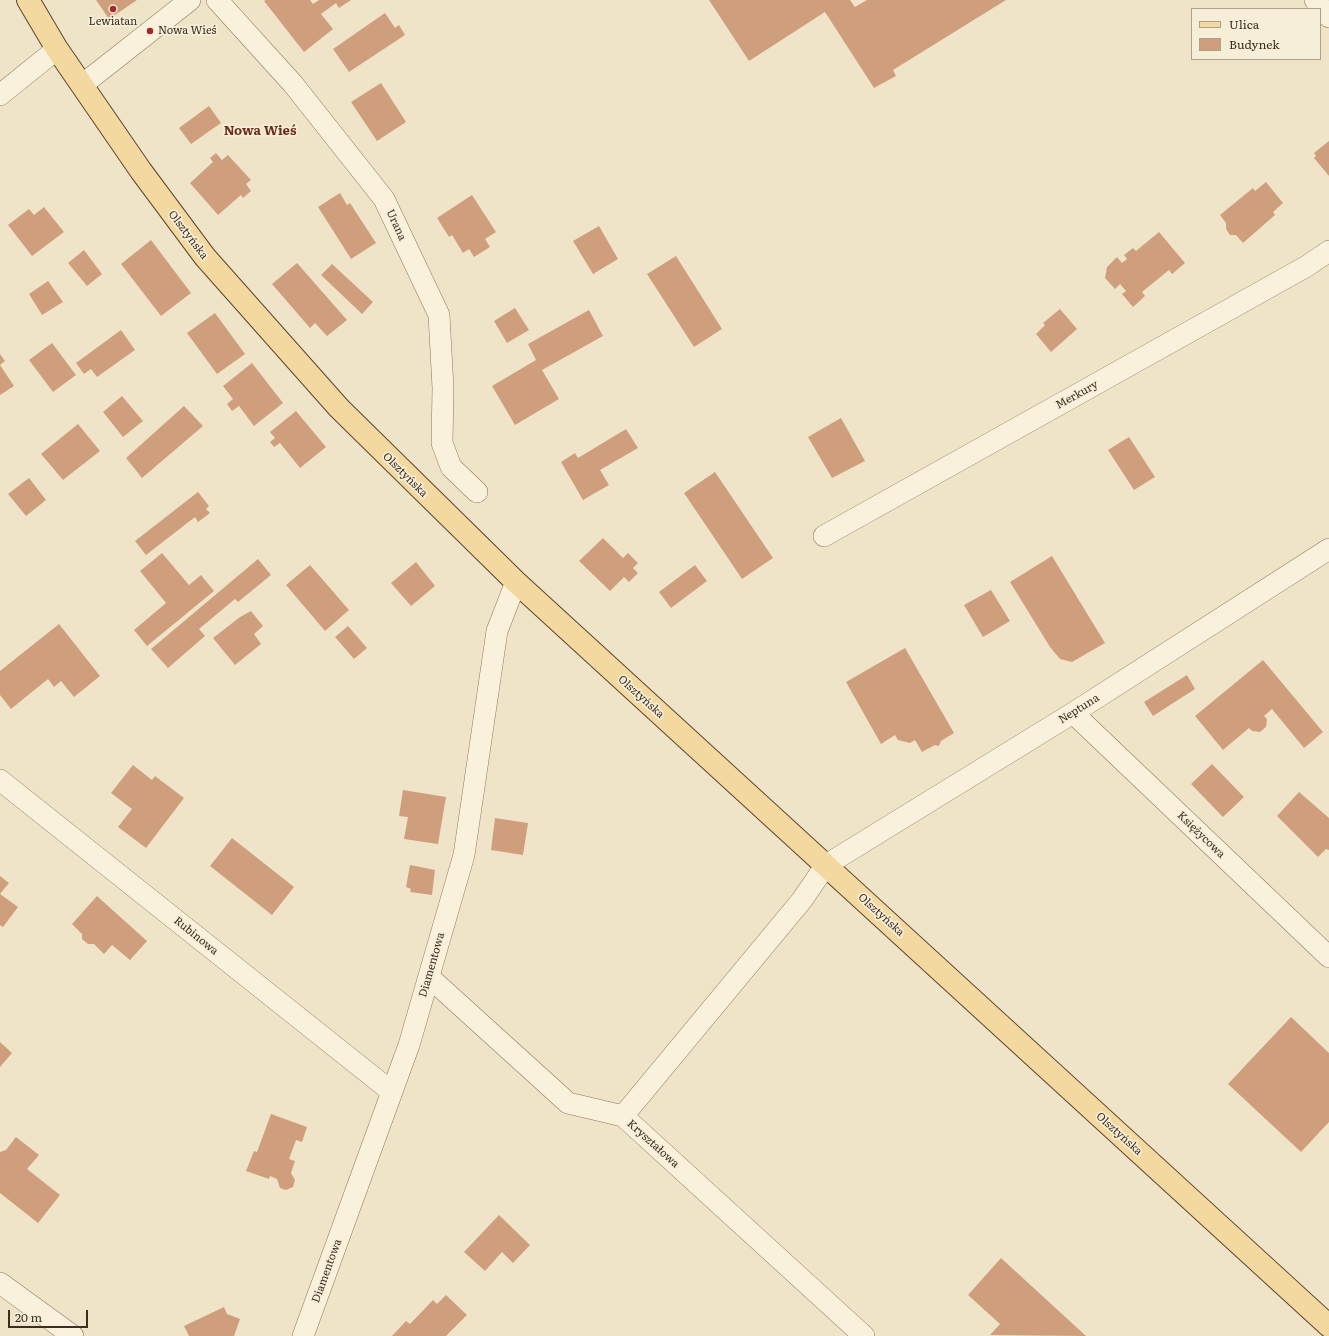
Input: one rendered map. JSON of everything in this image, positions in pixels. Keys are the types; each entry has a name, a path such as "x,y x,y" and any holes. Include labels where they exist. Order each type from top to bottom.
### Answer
{"main road":[{"name":"Olsztyńska","path":"28,0 57,49 141,171 226,283 339,408 516,582 1329,1326"}],"street":[{"path":"82,85 190,0"},
{"name":"Urana","path":"217,0 293,84 384,199 439,315 443,388 442,443 451,467 477,492"},
{"path":"1315,0 1329,17"},
{"path":"0,95 57,49"},
{"name":"Merkury","path":"824,536 1293,274 1329,251"},
{"name":"Neptuna","path":"826,865 1072,713 1329,549"},
{"name":"Diamentowa","path":"303,1336 409,1045 464,855 498,630 516,582"},
{"name":"Księżycowa","path":"1072,713 1329,957"},
{"name":"Rubinowa","path":"0,780 392,1092"},
{"path":"623,1116 802,900 826,865"},
{"name":"Kryształowa","path":"429,977 568,1103 623,1116 864,1336"},
{"path":"0,1283 73,1336"}],"building":[{"name":"Lewiatan","path":"96,0 137,0 109,19"},
{"path":"310,0 313,4 319,0 351,0 339,8 336,3 321,14 333,29 304,52 264,1"},
{"path":"709,0 850,0 855,7 867,0 1006,0 893,70 896,76 874,88 825,12 749,61"},
{"path":"385,13 395,28 399,25 405,35 349,72 333,49"},
{"path":"381,83 406,122 377,141 351,102"},
{"path":"209,106 221,123 191,144 179,128"},
{"path":"1329,141 1329,176 1314,158 1316,156 1314,153"},
{"path":"216,153 222,160 228,155 251,180 246,184 251,191 243,198 241,195 218,215 190,183 213,162 210,158"},
{"path":"1266,182 1283,203 1273,212 1275,215 1243,243 1236,235 1230,235 1226,229 1226,223 1220,215 1253,188 1255,191"},
{"path":"340,193 347,205 350,203 376,243 351,259 318,207"},
{"path":"472,195 496,232 485,239 490,247 474,257 469,249 463,253 452,235 449,237 437,218"},
{"path":"44,207 64,232 32,256 8,225 29,209 34,215"},
{"path":"599,226 618,259 593,274 573,241"},
{"path":"1159,232 1185,263 1172,274 1169,270 1142,292 1145,296 1133,307 1122,294 1126,291 1120,284 1115,289 1105,278 1107,267 1117,257 1122,263 1127,259 1124,255 1133,248 1136,251"},
{"path":"151,240 191,293 161,316 121,264"},
{"path":"84,250 102,274 87,286 68,263"},
{"path":"676,256 722,329 694,347 647,274"},
{"path":"297,263 347,320 327,336 315,323 310,328 272,284"},
{"path":"332,264 373,302 362,314 321,275"},
{"path":"48,281 63,302 42,315 29,294"},
{"path":"515,308 529,330 507,343 494,321"},
{"path":"1060,309 1077,329 1051,352 1036,334 1045,325 1043,323"},
{"path":"589,310 603,336 542,370 559,399 515,425 492,386 536,360 528,344"},
{"path":"215,313 245,354 217,374 187,333"},
{"path":"121,330 135,350 97,377 91,369 84,374 76,363"},
{"path":"52,343 76,375 53,392 29,360"},
{"path":"0,354 5,361 0,365"},
{"path":"252,363 283,403 254,426 239,406 232,411 227,404 233,399 223,386"},
{"path":"0,365 14,386 0,395"},
{"path":"122,396 143,421 123,437 103,412"},
{"path":"184,406 203,426 142,478 126,458"},
{"path":"296,411 326,447 300,468 280,443 274,447 270,442 275,438 270,432"},
{"path":"841,418 865,461 832,478 808,437"},
{"path":"78,424 100,451 63,480 41,454"},
{"path":"626,429 638,448 600,470 609,485 583,500 561,462 575,453 578,458"},
{"path":"1129,437 1155,477 1134,490 1108,450"},
{"path":"715,472 773,558 742,579 684,493"},
{"path":"29,478 46,500 26,516 8,494"},
{"path":"198,492 209,506 206,509 210,513 198,522 195,517 146,555 135,541"},
{"path":"603,538 623,558 628,553 638,563 633,568 638,573 629,582 624,577 610,591 579,561"},
{"path":"162,553 189,585 201,575 214,591 147,646 134,630 166,603 140,571"},
{"path":"1052,556 1105,643 1072,662 1060,659 1050,647 1010,582"},
{"path":"258,559 271,575 238,602 235,599 199,629 205,636 168,668 151,649"},
{"path":"416,562 435,586 411,606 391,583"},
{"path":"310,565 349,610 325,631 286,585"},
{"path":"695,565 707,581 671,608 659,592"},
{"path":"991,590 1010,621 983,637 964,605"},
{"path":"251,611 263,626 254,634 261,644 235,665 213,638 240,617"},
{"path":"59,624 100,676 74,697 61,681 54,687 48,679 11,709 0,695 0,671"},
{"path":"348,626 367,648 354,659 335,637"},
{"path":"905,648 954,733 941,741 939,746 935,745 922,752 915,740 910,743 898,740 895,735 881,744 846,682"},
{"path":"1263,660 1323,732 1304,748 1272,709 1264,716 1267,719 1266,727 1260,732 1252,731 1249,728 1223,750 1195,716"},
{"path":"1187,675 1195,689 1153,716 1144,702"},
{"path":"1212,764 1244,797 1223,817 1191,784"},
{"path":"133,765 152,780 155,776 184,798 146,848 118,827 132,809 111,793"},
{"path":"403,790 446,797 438,844 404,839 408,817 399,816"},
{"path":"1299,792 1329,818 1329,850 1326,849 1318,857 1277,816"},
{"path":"495,818 528,823 523,855 491,850"},
{"path":"232,838 294,887 272,915 210,866"},
{"path":"410,865 435,870 432,895 410,892 411,889 406,887"},
{"path":"0,876 9,883 0,894"},
{"path":"0,894 18,907 3,927 0,925"},
{"path":"97,896 147,941 130,960 112,945 104,954 94,944 88,944 82,939 82,934 72,924"},
{"path":"1291,1017 1329,1053 1329,1122 1301,1152 1228,1084"},
{"path":"0,1042 12,1053 0,1067"},
{"path":"271,1114 307,1127 302,1142 296,1140 289,1159 295,1161 291,1173 295,1180 293,1187 286,1190 280,1188 277,1179 270,1176 269,1179 246,1171 254,1151 257,1152"},
{"path":"16,1137 39,1155 27,1169 60,1195 38,1223 0,1193 0,1152 6,1150"},
{"path":"499,1215 530,1245 513,1263 502,1252 485,1271 464,1252"},
{"path":"1001,1258 1086,1336 990,1335 1000,1324 968,1295"},
{"path":"446,1295 467,1315 446,1336 392,1336 406,1321 410,1324 433,1300 437,1304"},
{"path":"224,1307 227,1314 240,1319 234,1336 189,1336 184,1326"}],"place":[{"name":"Lewiatan","path":"113,9"},
{"name":"Nowa Wieś","path":"150,31"}],"district":[{"name":"Nowa Wieś","path":"260,131"}]}
